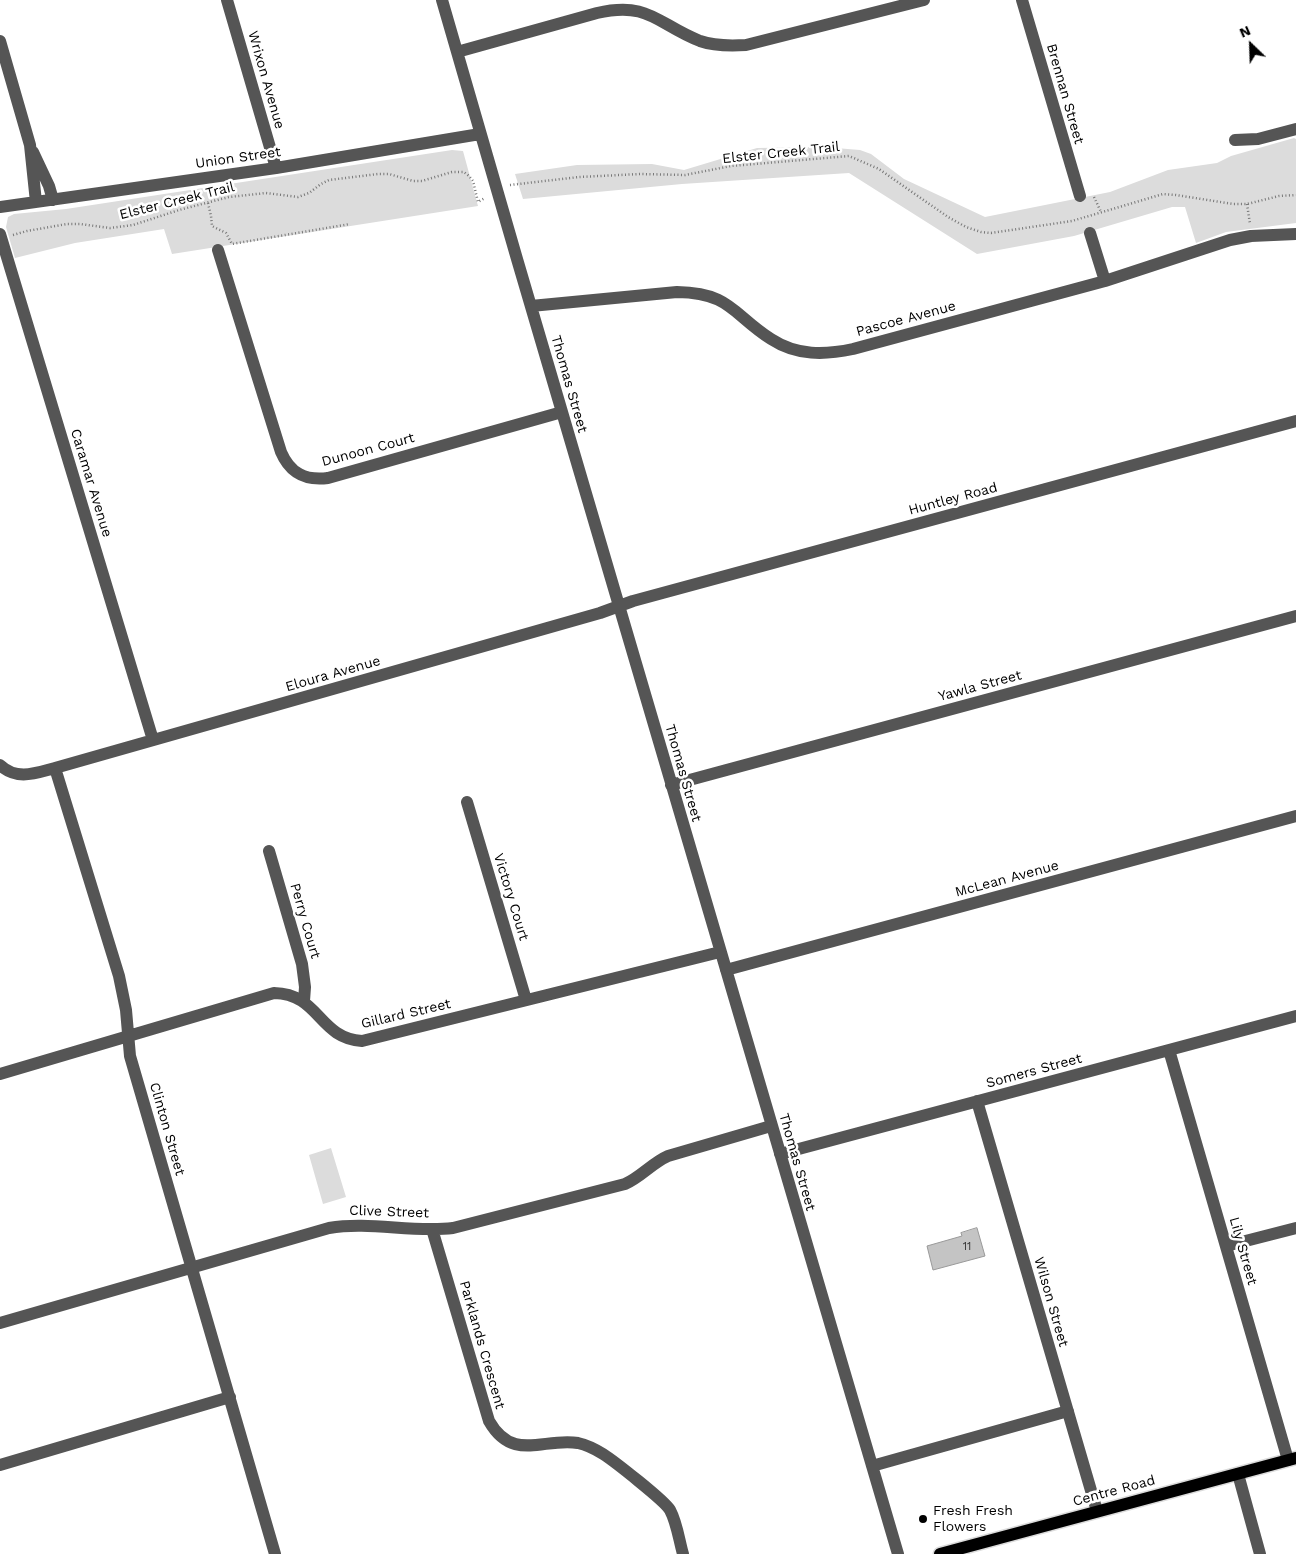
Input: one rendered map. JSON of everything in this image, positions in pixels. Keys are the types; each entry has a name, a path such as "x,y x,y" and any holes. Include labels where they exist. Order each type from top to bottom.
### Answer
{"main road":[{"name":"Centre Road","path":"940,1554 1292,1459"}],"street":[{"name":"Wrixon Avenue","path":"228,0 276,168"},
{"name":"Thomas Street","path":"442,0 530,306 898,1554"},
{"path":"457,52 597,13 620,9 630,9 650,15 708,44 746,45 924,0"},
{"name":"Brennan Street","path":"1022,0 1080,196"},
{"path":"0,41 30,145 49,186 53,200"},
{"path":"1234,140 1258,139 1296,129"},
{"name":"Union Street","path":"0,207 276,168 480,134"},
{"path":"30,145 36,202"},
{"path":"1090,233 1105,281"},
{"name":"Pascoe Avenue","path":"530,306 693,292 716,298 726,303 761,332 784,346 810,353 826,354 853,349 1105,281 1219,243 1252,236 1296,234"},
{"name":"Caramar Avenue","path":"1,236 153,740"},
{"name":"Dunoon Court","path":"218,250 281,452 285,462 297,474 313,479 328,478 562,412"},
{"name":"Huntley Road","path":"619,607 633,601 1296,421"},
{"name":"Eloura Avenue","path":"55,768 619,607"},
{"name":"Yawla Street","path":"671,785 1296,616"},
{"path":"0,765 10,773 17,775 33,774 55,768"},
{"name":"Clinton Street","path":"55,768 120,976 124,995 130,1056 276,1554"},
{"name":"Victory Court","path":"467,802 526,1000"},
{"name":"McLean Avenue","path":"726,970 1296,816"},
{"name":"Perry Court","path":"269,851 302,964 305,988 304,1001"},
{"name":"Gillard Street","path":"0,1074 264,995 285,993 295,996 304,1001 331,1030 352,1041 362,1042 720,952"},
{"name":"Somers Street","path":"780,1154 1296,1016"},
{"name":"Lily Street","path":"1168,1050 1292,1459"},
{"name":"Wilson Street","path":"977,1101 1097,1511"},
{"name":"Clive Street","path":"0,1323 334,1227 348,1225 432,1229 454,1228 625,1184 639,1177 661,1159 668,1156 771,1126"},
{"path":"1226,1246 1296,1228"},
{"name":"Parklands Crescent","path":"432,1229 489,1421 493,1428 507,1440 518,1445 577,1443 586,1445 604,1455 670,1510 683,1554"},
{"path":"0,1465 230,1397"},
{"path":"872,1466 1068,1411"},
{"path":"1238,1474 1260,1554"}],"path":[{"name":"Elster Creek Trail","path":"511,185 579,177 640,174 686,176 731,166 849,156 879,169 948,217 966,227 981,232 1003,232 1072,221 1162,194 1226,204 1247,204 1267,198 1296,195"},
{"name":"Elster Creek Trail","path":"1,236 67,224 110,228 133,225 208,203 248,194 272,193 298,197 309,193 321,184 340,178 378,174 389,174 413,181 422,181 452,172 464,172 473,181 478,202 483,199"},
{"path":"208,203 212,226 226,233 232,244 350,224"},
{"path":"1247,204 1252,236"}],"shaded area":[{"path":"1296,139 1296,223 1226,232 1196,243 1185,207 1172,207 1074,236 977,254 849,173 682,184 523,199 515,174 577,165 652,164 684,170 757,148 823,147 860,150 871,154 904,179 985,217 1110,192 1168,170 1217,163 1231,156"},
{"path":"452,150 463,151 478,206 172,254 164,229 75,243 15,258 6,227 8,217 14,214 66,209"},
{"path":"331,1148 346,1197 323,1204 309,1155"}],"building":[{"path":"977,1228 985,1256 933,1270 927,1246 962,1236 961,1233"}],"place":[{"name":"Fresh Fresh Flowers","path":"923,1519"}]}
